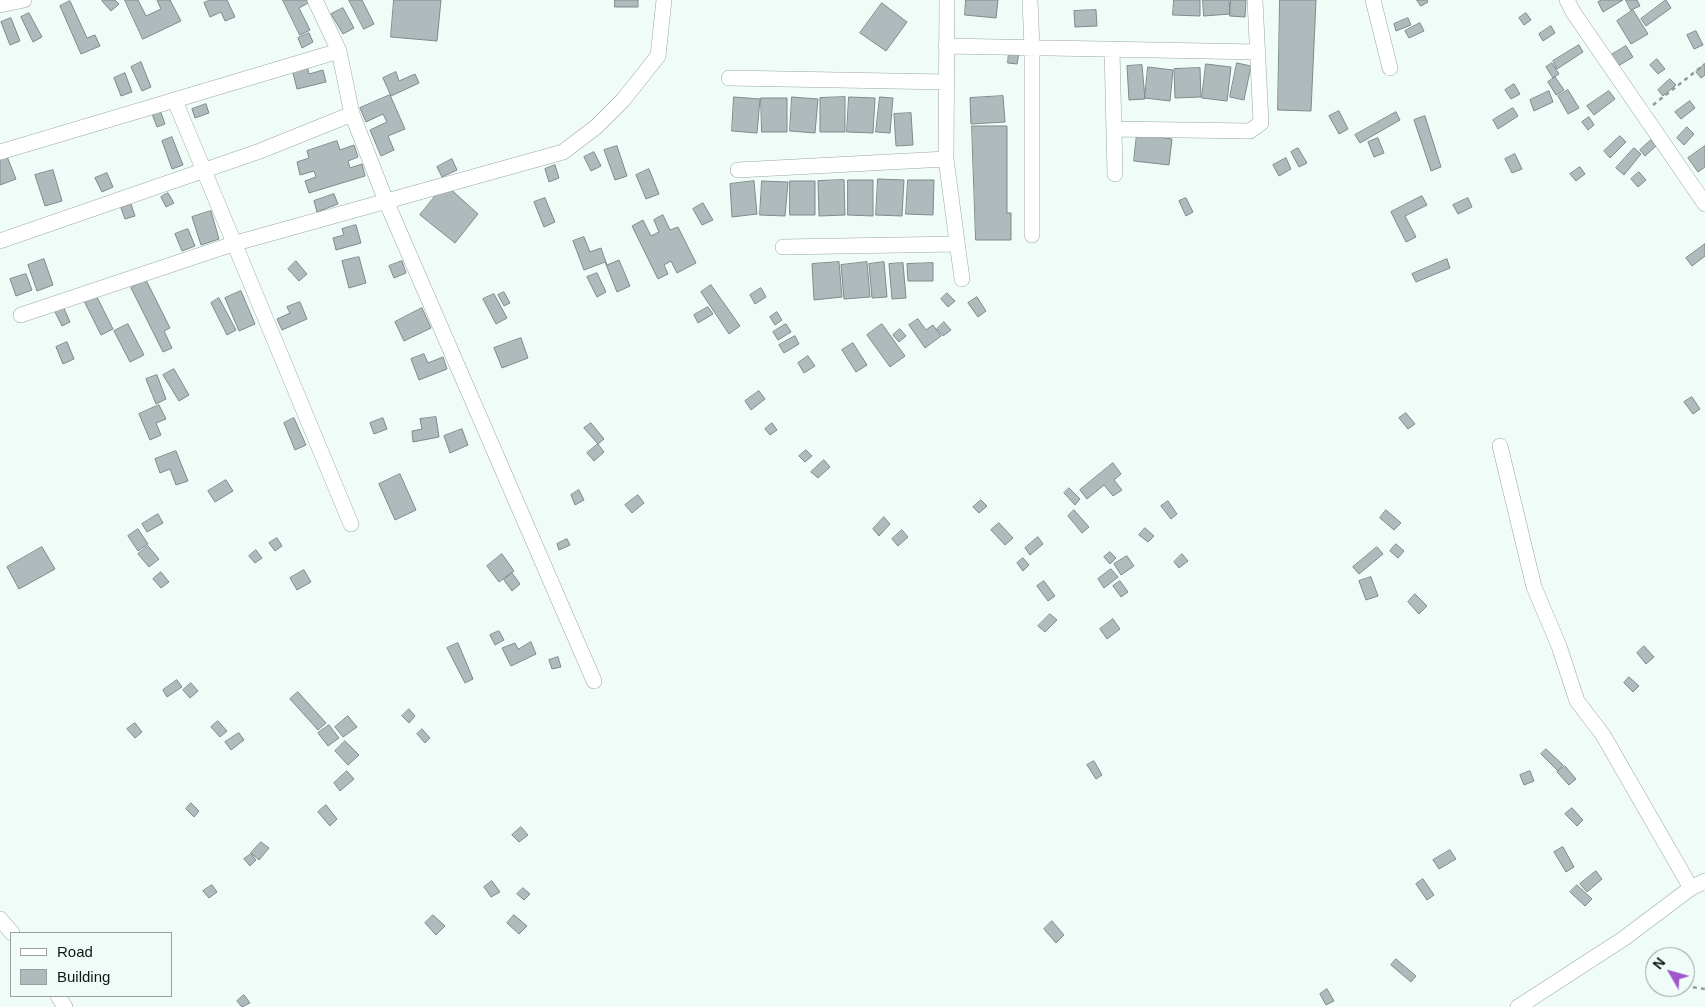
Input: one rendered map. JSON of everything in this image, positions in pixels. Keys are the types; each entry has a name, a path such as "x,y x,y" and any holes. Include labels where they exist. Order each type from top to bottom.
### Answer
{"street":[{"path":"0,4 24,0"},
{"path":"315,0 339,51 352,114 386,201 594,681"},
{"path":"21,315 236,243 563,152 596,127 623,100 658,56 664,0"},
{"path":"947,0 946,159 962,279"},
{"path":"1030,0 1032,48 1032,235"},
{"path":"1114,129 1250,131 1261,123 1255,0"},
{"path":"1373,0 1390,68"},
{"path":"1567,0 1641,115 1705,204"},
{"path":"946,46 1258,52"},
{"path":"1112,50 1115,174"},
{"path":"0,152 339,51"},
{"path":"729,78 946,82"},
{"path":"175,101 206,170 351,524"},
{"path":"0,241 206,170 352,114"},
{"path":"738,170 946,159"},
{"path":"783,247 957,244"},
{"path":"1500,446 1534,587 1559,646 1578,701 1602,735 1691,888"},
{"path":"1518,1007 1623,939 1691,888 1705,881"},
{"path":"0,919 11,932"}],"path":[{"path":"1641,115 1705,64"}],"building":[{"path":"115,0 119,4 111,11 102,1"},
{"path":"125,0 138,0 146,16 161,9 157,0 170,0 181,21 143,39"},
{"path":"210,0 227,0 235,17 225,21 221,12 210,17 204,3"},
{"path":"283,0 307,0 308,3 299,8 310,30 300,35"},
{"path":"349,0 362,0 374,24 364,29"},
{"path":"394,0 441,0 437,41 391,37"},
{"path":"615,0 638,0 638,7 615,7"},
{"path":"966,0 998,0 996,18 965,15"},
{"path":"1174,0 1200,0 1200,16 1173,15"},
{"path":"1203,0 1229,0 1230,14 1204,16"},
{"path":"1231,0 1246,0 1245,17 1230,16"},
{"path":"1280,0 1316,0 1311,111 1278,110"},
{"path":"1417,0 1427,0 1428,2 1421,6"},
{"path":"1602,0 1623,0 1603,12 1598,2"},
{"path":"1626,0 1637,0 1640,6 1631,10"},
{"path":"1666,0 1671,8 1646,26 1641,19"},
{"path":"70,1 87,38 95,35 100,46 81,54 60,6"},
{"path":"882,3 907,22 886,51 860,33"},
{"path":"343,8 354,28 343,34 331,14"},
{"path":"1096,10 1097,26 1075,27 1074,11"},
{"path":"1633,10 1648,34 1631,44 1617,21"},
{"path":"29,13 42,37 33,42 21,17"},
{"path":"1526,13 1531,20 1524,25 1519,18"},
{"path":"11,18 20,41 10,45 1,22"},
{"path":"1408,18 1411,25 1396,31 1394,24"},
{"path":"1420,23 1424,31 1409,38 1405,31"},
{"path":"1551,26 1555,33 1543,41 1539,34"},
{"path":"1696,31 1703,45 1694,49 1687,35"},
{"path":"309,33 313,42 302,48 298,38"},
{"path":"1579,45 1583,52 1557,69 1553,61"},
{"path":"1626,46 1633,57 1613,69 1606,58"},
{"path":"1009,51 1019,53 1017,64 1008,63"},
{"path":"1657,59 1665,69 1658,74 1650,65"},
{"path":"141,62 151,87 142,91 131,67"},
{"path":"1237,63 1251,66 1244,100 1230,97"},
{"path":"1552,63 1559,74 1553,78 1546,67"},
{"path":"1206,64 1231,67 1227,101 1202,98"},
{"path":"1705,64 1705,75 1701,78 1696,72"},
{"path":"307,65 309,74 323,70 326,82 297,89 292,69"},
{"path":"1142,65 1145,99 1129,100 1127,66"},
{"path":"1148,67 1173,70 1170,101 1145,98"},
{"path":"1200,68 1201,97 1175,98 1174,69"},
{"path":"396,72 399,81 415,74 419,83 391,96 383,78"},
{"path":"125,73 132,92 121,96 114,78"},
{"path":"1555,77 1564,90 1556,95 1548,82"},
{"path":"1670,79 1676,85 1663,96 1658,90"},
{"path":"1514,84 1520,94 1511,99 1505,90"},
{"path":"1568,90 1579,108 1568,114 1558,96"},
{"path":"1549,91 1553,102 1534,111 1530,100"},
{"path":"1609,91 1615,99 1594,115 1587,106"},
{"path":"390,95 405,129 388,136 394,150 381,156 370,130 387,122 383,114 366,122 360,108"},
{"path":"1003,96 1005,122 971,124 970,98"},
{"path":"734,97 760,99 757,133 732,131"},
{"path":"792,97 818,99 815,133 790,131"},
{"path":"845,97 845,132 820,132 820,98"},
{"path":"849,97 875,98 873,133 847,132"},
{"path":"880,97 893,98 890,133 876,132"},
{"path":"761,98 787,98 787,132 762,132"},
{"path":"1690,101 1695,108 1681,119 1675,112"},
{"path":"206,104 209,113 195,118 192,109"},
{"path":"159,107 165,124 157,127 151,111"},
{"path":"1513,108 1518,116 1498,129 1493,120"},
{"path":"1339,111 1348,129 1339,134 1329,116"},
{"path":"1396,112 1400,120 1360,143 1355,135"},
{"path":"911,113 913,145 896,146 894,114"},
{"path":"1425,116 1441,167 1431,171 1414,120"},
{"path":"1589,117 1594,125 1588,130 1582,122"},
{"path":"972,126 1007,126 1007,213 1011,213 1011,240 976,240"},
{"path":"1687,127 1694,134 1684,145 1677,138"},
{"path":"1137,134 1172,139 1169,165 1134,161"},
{"path":"1620,136 1626,142 1610,158 1604,151"},
{"path":"172,137 183,165 172,169 162,141"},
{"path":"1378,138 1384,153 1374,157 1368,142"},
{"path":"1651,140 1656,146 1645,156 1640,150"},
{"path":"337,141 340,150 354,145 358,157 348,161 350,168 362,164 365,176 309,193 305,181 316,177 314,171 300,175 297,162 309,158 307,151"},
{"path":"617,146 627,176 615,180 604,150"},
{"path":"1705,146 1705,167 1698,172 1688,158"},
{"path":"1298,148 1307,163 1299,167 1291,152"},
{"path":"1634,148 1641,154 1624,175 1616,168"},
{"path":"4,149 16,179 0,185 0,150"},
{"path":"594,152 601,166 591,171 584,157"},
{"path":"1515,154 1522,169 1512,173 1505,159"},
{"path":"1286,158 1291,169 1279,176 1273,165"},
{"path":"452,159 457,170 442,177 437,167"},
{"path":"555,165 559,178 549,182 545,169"},
{"path":"1580,167 1585,174 1576,181 1570,174"},
{"path":"649,169 659,194 646,199 636,175"},
{"path":"53,170 62,201 45,206 35,175"},
{"path":"1639,172 1646,180 1638,187 1631,179"},
{"path":"107,173 113,187 102,192 95,178"},
{"path":"878,179 904,180 902,216 876,215"},
{"path":"844,180 845,215 819,216 818,181"},
{"path":"848,180 873,180 873,216 848,215"},
{"path":"908,180 934,180 933,215 906,214"},
{"path":"754,181 757,214 732,217 730,184"},
{"path":"762,181 788,182 785,216 760,215"},
{"path":"790,181 815,181 815,215 790,215"},
{"path":"445,184 478,214 455,243 420,215"},
{"path":"168,193 174,203 166,207 161,197"},
{"path":"334,194 338,204 317,212 314,201"},
{"path":"1422,196 1427,205 1405,216 1416,237 1406,242 1391,212"},
{"path":"545,198 555,222 544,227 534,202"},
{"path":"1186,198 1193,212 1186,216 1179,201"},
{"path":"1468,198 1472,207 1458,214 1453,205"},
{"path":"703,203 713,220 702,225 693,209"},
{"path":"131,204 135,216 125,219 121,208"},
{"path":"211,211 219,239 201,245 192,217"},
{"path":"663,215 670,230 678,227 696,263 677,273 671,261 664,265 668,274 658,279 632,226 643,220 651,236 659,232 654,220"},
{"path":"356,225 361,243 336,250 333,238 344,235 342,229"},
{"path":"188,229 195,246 182,251 175,234"},
{"path":"584,237 590,252 601,248 607,265 619,260 630,286 617,292 605,262 584,270 573,241"},
{"path":"1705,244 1705,256 1692,266 1686,258"},
{"path":"359,257 366,283 349,288 342,261"},
{"path":"44,259 53,285 37,291 28,265"},
{"path":"1447,259 1450,268 1416,282 1412,274"},
{"path":"296,261 307,274 299,281 288,269"},
{"path":"402,261 406,273 394,278 389,266"},
{"path":"839,262 842,297 814,300 812,264"},
{"path":"867,262 870,297 844,299 841,265"},
{"path":"884,262 887,297 872,298 869,264"},
{"path":"903,263 906,298 892,299 889,264"},
{"path":"933,263 933,281 908,281 907,264"},
{"path":"597,273 606,292 597,297 587,277"},
{"path":"26,274 32,290 16,296 10,279"},
{"path":"146,280 170,328 164,331 172,348 163,352 131,288"},
{"path":"711,285 740,326 729,334 701,292"},
{"path":"761,288 766,297 755,304 750,295"},
{"path":"241,291 255,324 239,331 225,298"},
{"path":"504,292 510,303 504,306 498,295"},
{"path":"947,293 955,301 948,307 941,299"},
{"path":"494,294 507,318 496,324 483,299"},
{"path":"96,295 113,329 101,335 84,301"},
{"path":"977,297 986,311 978,317 968,303"},
{"path":"219,298 236,330 227,335 211,303"},
{"path":"300,302 307,319 282,330 277,319 290,313 287,307"},
{"path":"63,306 70,322 62,326 54,310"},
{"path":"708,307 713,314 698,323 694,315"},
{"path":"422,308 431,328 404,341 395,322"},
{"path":"777,312 782,320 775,325 770,317"},
{"path":"918,319 926,330 933,325 941,336 925,348 909,325"},
{"path":"944,322 951,330 943,336 937,329"},
{"path":"128,324 144,355 130,362 114,331"},
{"path":"786,324 791,332 778,340 773,332"},
{"path":"882,324 905,356 890,367 867,335"},
{"path":"900,329 906,336 899,342 893,335"},
{"path":"795,336 799,344 784,353 779,345"},
{"path":"521,338 528,358 502,368 494,348"},
{"path":"67,342 74,359 63,364 56,347"},
{"path":"853,343 867,365 856,372 842,350"},
{"path":"424,354 428,363 443,357 447,369 419,380 411,359"},
{"path":"808,356 815,366 804,373 798,363"},
{"path":"174,369 189,395 179,401 163,375"},
{"path":"157,375 166,399 156,404 146,379"},
{"path":"759,391 765,399 751,410 745,401"},
{"path":"1692,397 1700,409 1693,414 1684,402"},
{"path":"159,405 166,419 156,423 161,435 150,440 139,414"},
{"path":"1406,413 1415,424 1408,429 1399,418"},
{"path":"436,417 439,437 413,442 412,431 422,429 420,419"},
{"path":"294,418 306,445 295,450 284,423"},
{"path":"383,418 387,429 374,434 370,423"},
{"path":"591,423 604,439 598,444 584,428"},
{"path":"772,423 777,430 770,435 765,429"},
{"path":"462,429 468,445 450,453 444,436"},
{"path":"598,444 604,452 594,461 587,453"},
{"path":"806,450 812,456 805,462 799,456"},
{"path":"176,451 188,481 176,485 170,469 160,473 155,459"},
{"path":"824,460 830,467 818,478 811,472"},
{"path":"1113,463 1121,474 1114,480 1122,490 1113,496 1104,485 1087,499 1080,490"},
{"path":"400,474 416,510 395,520 379,484"},
{"path":"226,480 233,491 215,502 208,491"},
{"path":"1069,488 1080,499 1075,505 1064,493"},
{"path":"579,490 584,500 575,505 571,495"},
{"path":"638,495 644,503 632,513 625,505"},
{"path":"981,500 987,506 979,513 973,507"},
{"path":"1168,501 1177,514 1171,519 1161,506"},
{"path":"1074,510 1089,527 1082,533 1068,516"},
{"path":"1386,510 1401,523 1394,530 1380,518"},
{"path":"158,514 163,523 147,532 142,524"},
{"path":"884,517 890,524 879,536 873,529"},
{"path":"999,523 1013,538 1005,545 991,530"},
{"path":"1145,528 1154,536 1148,542 1139,535"},
{"path":"138,529 148,544 138,551 128,536"},
{"path":"902,530 908,537 898,546 892,539"},
{"path":"1038,537 1043,544 1030,555 1025,548"},
{"path":"277,538 282,546 275,551 269,543"},
{"path":"567,539 570,545 559,550 557,544"},
{"path":"1396,544 1404,551 1398,558 1390,551"},
{"path":"148,546 159,559 149,567 138,554"},
{"path":"42,547 55,569 19,589 7,567"},
{"path":"1377,547 1383,554 1359,574 1353,567"},
{"path":"256,550 262,558 255,563 249,556"},
{"path":"1110,552 1116,558 1110,564 1104,557"},
{"path":"502,554 514,571 499,582 487,566"},
{"path":"1182,554 1188,561 1179,568 1174,562"},
{"path":"1127,556 1134,566 1121,575 1114,564"},
{"path":"1023,558 1029,565 1023,571 1017,563"},
{"path":"1111,569 1118,577 1104,588 1098,579"},
{"path":"304,570 311,582 297,590 290,578"},
{"path":"161,572 169,582 161,588 153,579"},
{"path":"512,573 520,584 512,591 504,580"},
{"path":"1371,577 1378,596 1366,600 1359,581"},
{"path":"1044,581 1055,596 1048,601 1037,586"},
{"path":"1120,581 1128,592 1121,597 1113,586"},
{"path":"1415,594 1427,606 1419,614 1408,602"},
{"path":"1050,614 1057,620 1045,632 1038,626"},
{"path":"1113,619 1120,629 1107,639 1100,629"},
{"path":"499,631 504,640 495,645 490,635"},
{"path":"531,642 536,654 511,666 502,648 515,643 518,649"},
{"path":"458,643 473,679 465,683 447,648"},
{"path":"1644,646 1654,657 1646,664 1637,653"},
{"path":"558,657 561,667 552,669 549,660"},
{"path":"1629,677 1639,686 1633,692 1624,683"},
{"path":"177,680 182,687 167,697 163,690"},
{"path":"191,683 198,691 190,698 183,690"},
{"path":"298,692 326,723 318,730 290,699"},
{"path":"409,709 415,716 409,723 402,716"},
{"path":"348,716 357,727 343,737 335,727"},
{"path":"218,721 227,731 220,737 211,727"},
{"path":"135,723 142,732 135,738 127,729"},
{"path":"329,725 339,738 328,746 318,733"},
{"path":"422,729 430,738 425,743 417,734"},
{"path":"239,733 244,740 231,750 225,742"},
{"path":"345,741 359,755 348,765 335,751"},
{"path":"1546,749 1563,765 1558,771 1541,754"},
{"path":"1094,761 1102,775 1096,779 1087,765"},
{"path":"1565,766 1576,779 1569,785 1557,772"},
{"path":"347,771 354,779 340,791 334,783"},
{"path":"1530,771 1534,781 1524,785 1520,775"},
{"path":"191,803 199,811 194,817 186,809"},
{"path":"326,805 337,819 330,826 318,812"},
{"path":"1572,808 1583,820 1577,826 1565,814"},
{"path":"521,827 528,835 519,842 512,835"},
{"path":"261,842 269,848 259,860 251,853"},
{"path":"1563,847 1574,867 1566,872 1554,852"},
{"path":"1450,850 1456,859 1439,869 1433,860"},
{"path":"251,854 256,860 250,866 244,859"},
{"path":"1596,871 1602,879 1587,892 1580,884"},
{"path":"1423,879 1434,895 1427,900 1416,884"},
{"path":"492,881 500,892 491,897 484,887"},
{"path":"212,885 217,892 209,898 203,891"},
{"path":"1577,885 1592,899 1585,906 1570,892"},
{"path":"523,888 530,894 524,900 517,894"},
{"path":"433,915 445,926 436,935 425,923"},
{"path":"514,915 527,926 519,934 507,923"},
{"path":"1052,921 1064,935 1056,943 1044,929"},
{"path":"1396,959 1416,976 1411,982 1391,965"},
{"path":"1327,989 1334,1001 1326,1005 1320,994"},
{"path":"244,995 250,1003 242,1007 237,1001"}]}
